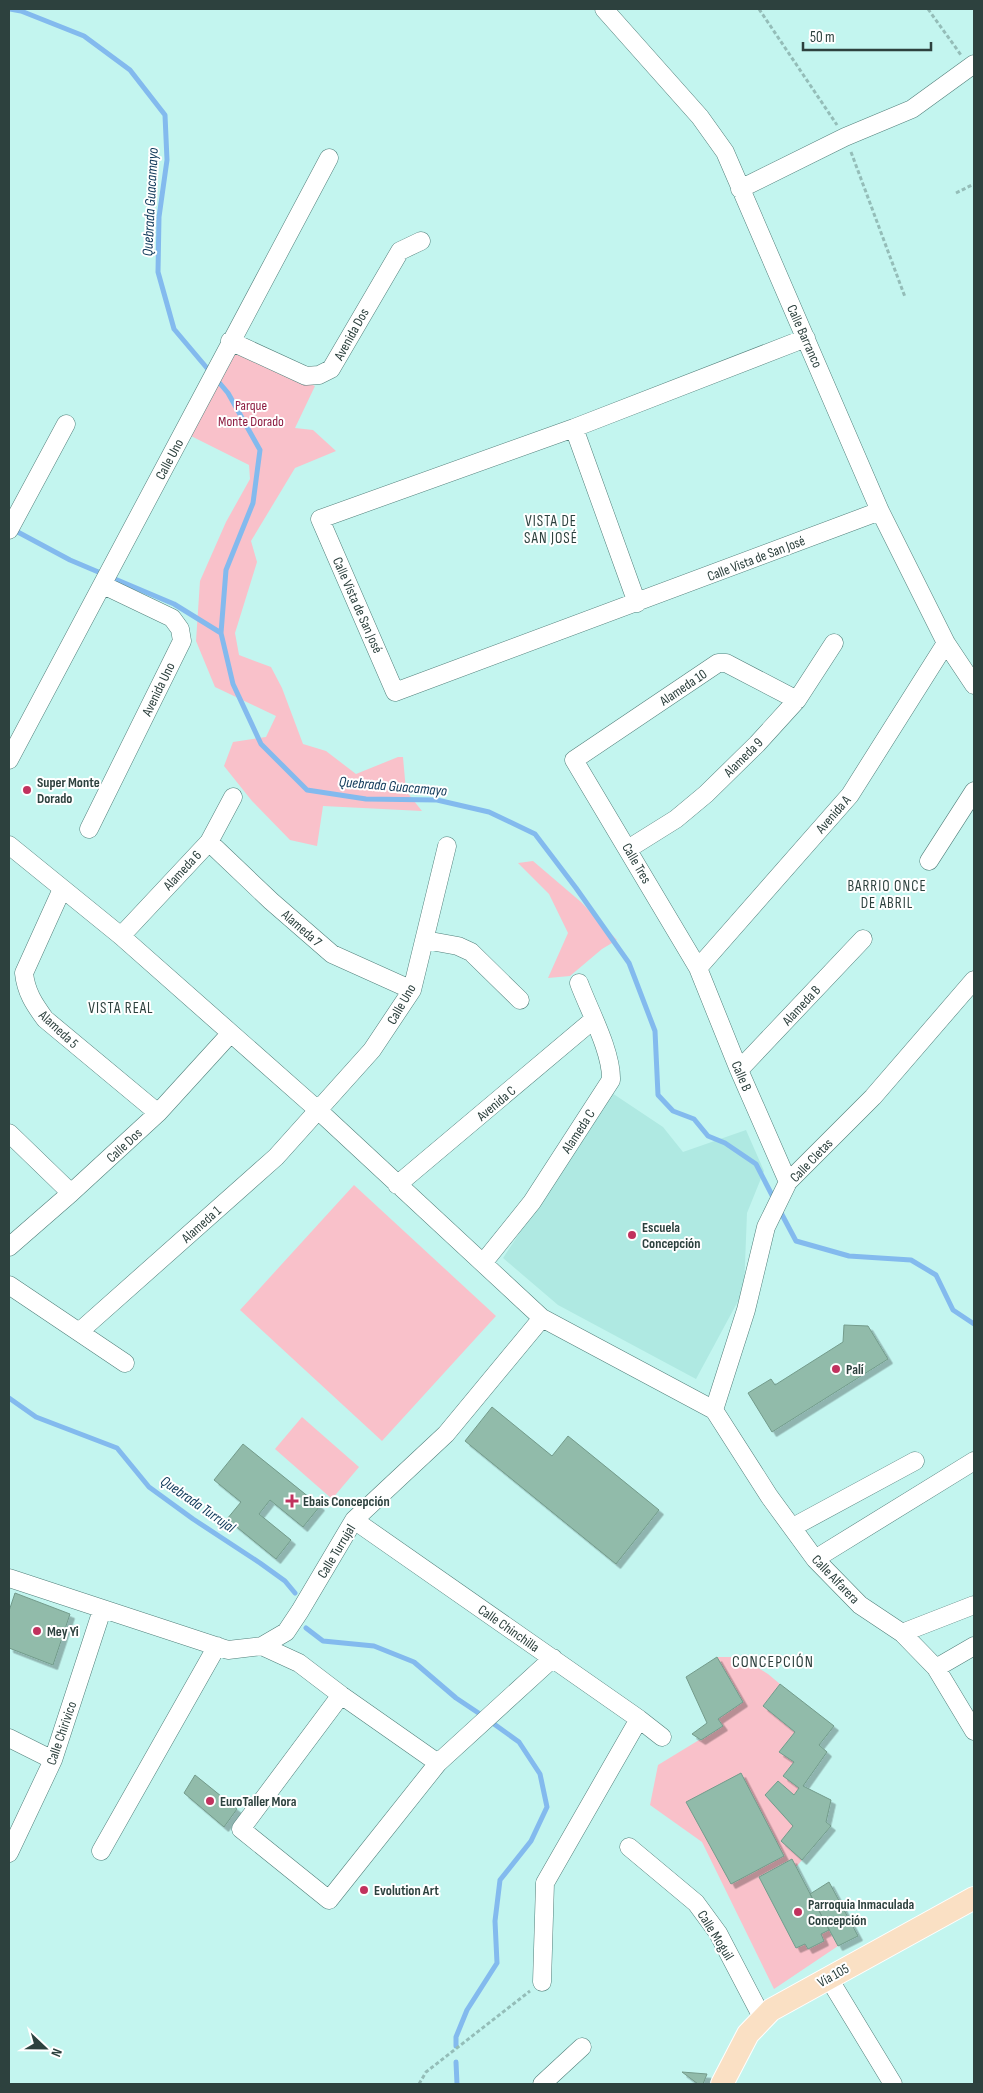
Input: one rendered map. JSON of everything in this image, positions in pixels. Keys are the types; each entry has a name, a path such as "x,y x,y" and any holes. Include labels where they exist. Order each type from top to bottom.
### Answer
{"main road":[{"name":"Vía 105","path":"722,2084 748,2034 770,2010 974,1898"}],"street":[{"name":"Calle Barranco","path":"604,9 700,117 725,152 880,511 946,643 974,685"},
{"path":"740,189 845,137 912,109 972,66"},
{"name":"Calle Uno","path":"9,760 103,585 230,341 329,158"},
{"name":"Avenida Dos","path":"230,341 306,376 319,375 331,369 390,265 400,251 421,242"},
{"name":"Calle Vista de San José","path":"806,338 574,428 320,519 395,692 880,511"},
{"path":"11,520 66,424"},
{"path":"574,428 637,603"},
{"name":"Avenida Uno","path":"89,829 182,640 180,628 172,618 103,585"},
{"name":"Alameda 9","path":"628,849 676,818 706,794 757,744 797,700 834,643"},
{"name":"Avenida A","path":"698,968 850,795 946,643"},
{"name":"Alameda 10","path":"574,760 718,663 726,663 797,700"},
{"name":"Calle Tres","path":"574,760 698,968"},
{"path":"929,861 974,791"},
{"name":"Alameda 6","path":"121,936 209,842 233,797"},
{"name":"Alameda 7","path":"209,842 271,901 332,954 412,990"},
{"path":"9,845 121,936 319,1111 542,1318 714,1410"},
{"name":"Calle Uno","path":"319,1111 372,1050 412,990 447,846"},
{"name":"Alameda 5","path":"62,889 24,973 25,986 34,1004 45,1019 158,1113"},
{"path":"425,940 458,946 472,952 520,1000"},
{"name":"Alameda B","path":"739,1070 863,940"},
{"name":"Calle B","path":"698,968 739,1070 788,1182"},
{"name":"Calle Cletas","path":"714,1410 746,1310 766,1228 788,1182 873,1097 974,980"},
{"name":"Alameda C","path":"483,1263 532,1202 611,1080 608,1055 579,983"},
{"name":"Avenida C","path":"397,1185 593,1020"},
{"name":"Calle Dos","path":"9,1248 158,1113 230,1034"},
{"name":"Alameda 1","path":"79,1332 276,1157 319,1111"},
{"path":"9,1133 71,1193"},
{"path":"9,1285 124,1363"},
{"name":"Calle Turrujal","path":"9,1578 228,1650 262,1646 286,1632 354,1520 446,1434 542,1318"},
{"name":"Calle Alfarera","path":"714,1410 769,1496 815,1559 860,1604 902,1633 936,1668 974,1730"},
{"path":"793,1527 915,1461"},
{"path":"815,1559 974,1461"},
{"name":"Calle Chinchilla","path":"354,1520 639,1718 662,1737"},
{"path":"902,1633 974,1605"},
{"name":"Calle Chirivico","path":"9,1853 53,1760 102,1610"},
{"path":"101,1851 216,1646"},
{"path":"262,1646 299,1663 438,1763"},
{"path":"936,1668 974,1646"},
{"path":"341,1695 241,1829 329,1900 438,1763 552,1658"},
{"path":"542,1982 545,1884 639,1718"},
{"path":"9,1738 53,1760"},
{"name":"Calle Moguil","path":"629,1847 696,1903 718,1933 763,2019"},
{"path":"828,1978 893,2084"},
{"path":"542,2084 582,2047"}],"path":[{"path":"928,9 972,66"},
{"path":"956,193 974,184"},
{"path":"419,2084 426,2072 542,1982"}],"shaded area":[{"name":"Escuela Concepción","path":"612,1093 663,1127 683,1152 746,1130 764,1171 747,1213 744,1290 696,1379 558,1305 503,1258"}],"green space":[{"name":"Parque Monte Dorado","path":"234,353 244,353 315,386 295,428 313,430 336,451 295,468 251,541 257,562 235,633 239,655 271,667 282,688 303,744 326,751 356,774 398,757 403,757 406,791 422,811 323,806 317,846 290,840 252,801 224,766 233,742 266,737 276,716 215,687 196,641 200,581 226,522 250,479 249,465 189,435"},
{"path":"533,861 581,902 617,940 602,949 570,976 548,978 568,933 549,894 518,863"},
{"path":"354,1185 496,1316 382,1441 240,1310"},
{"path":"302,1417 359,1467 332,1499 275,1449"},
{"path":"717,1657 740,1657 768,1674 780,1684 763,1706 795,1732 779,1752 794,1762 783,1776 799,1788 794,1795 778,1781 765,1795 793,1826 802,1860 796,1867 792,1860 759,1877 796,1948 805,1944 808,1949 824,1941 821,1934 829,1930 838,1946 774,1989 702,1842 650,1805 658,1765 722,1726 718,1719 743,1702"}],"building":[{"name":"Palí","path":"844,1325 868,1326 888,1359 772,1432 748,1393 771,1379 775,1385 843,1342"},
{"path":"492,1407 552,1456 568,1436 659,1510 616,1564 465,1441"},
{"name":"Ebais Concepción","path":"243,1444 320,1506 303,1527 270,1500 259,1514 291,1540 276,1559 227,1519 241,1502 214,1480"},
{"name":"Mey Yi","path":"15,1593 70,1614 53,1665 9,1648 9,1611"},
{"path":"717,1657 743,1702 718,1719 723,1726 701,1740 692,1734 707,1723 686,1677"},
{"path":"780,1684 834,1726 819,1745 827,1752 803,1786 831,1800 826,1822 831,1826 802,1860 781,1841 793,1826 765,1795 778,1781 794,1795 799,1788 783,1776 794,1762 779,1752 795,1732 763,1706"},
{"path":"741,1773 784,1856 731,1884 686,1802"},
{"name":"EuroTaller Mora","path":"195,1775 237,1809 224,1827 184,1793"},
{"name":"Parroquia Inmaculada Concepción","path":"792,1859 829,1930 821,1934 824,1941 808,1949 805,1944 796,1948 759,1877"},
{"path":"829,1882 858,1936 838,1946 810,1894"},
{"path":"682,2072 707,2074 703,2084 698,2084"}],"waterway":[{"name":"Quebrada Guacamayo","path":"10,9 21,11 84,36 130,70 165,115 167,160 159,217 158,272 174,329 228,393 260,450 253,503 226,570 221,633 233,684 261,744 307,790 366,799 437,800 489,812 535,834 629,963 655,1031 658,1095 673,1111 694,1119 708,1136 725,1143 756,1164 774,1199"},
{"path":"14,530 70,560 174,604 221,633"},
{"name":"Quebrada Guacamayo","path":"779,1209 796,1241 849,1256 911,1260 936,1275 953,1310 974,1324"},
{"name":"Quebrada Turrujal","path":"9,1398 36,1417 117,1448 149,1487 285,1581 295,1593"},
{"name":"Quebrada Turrujal","path":"306,1628 323,1641 374,1646 414,1662 456,1698 480,1714"},
{"name":"Quebrada Turrujal","path":"456,2046 456,2037 467,2010 497,1963 495,1921 500,1880 531,1841 547,1807 540,1774 519,1742 494,1724"},
{"name":"Quebrada Turrujal","path":"456,2062 457,2084"}],"place":[{"name":"Super Monte Dorado","path":"27,790"},
{"name":"Escuela Concepción","path":"632,1235"},
{"name":"Palí","path":"836,1369"},
{"name":"Ebais Concepción","path":"292,1501"},
{"name":"Mey Yi","path":"37,1631"},
{"name":"EuroTaller Mora","path":"210,1801"},
{"name":"Evolution Art","path":"364,1890"},
{"name":"Parroquia Inmaculada Concepción","path":"798,1912"}],"district":[{"name":"VISTA DE SAN JOSÉ","path":"551,530"},
{"name":"BARRIO ONCE DE ABRIL","path":"887,894"},
{"name":"VISTA REAL","path":"121,1008"},
{"name":"CONCEPCIÓN","path":"773,1661"}]}
